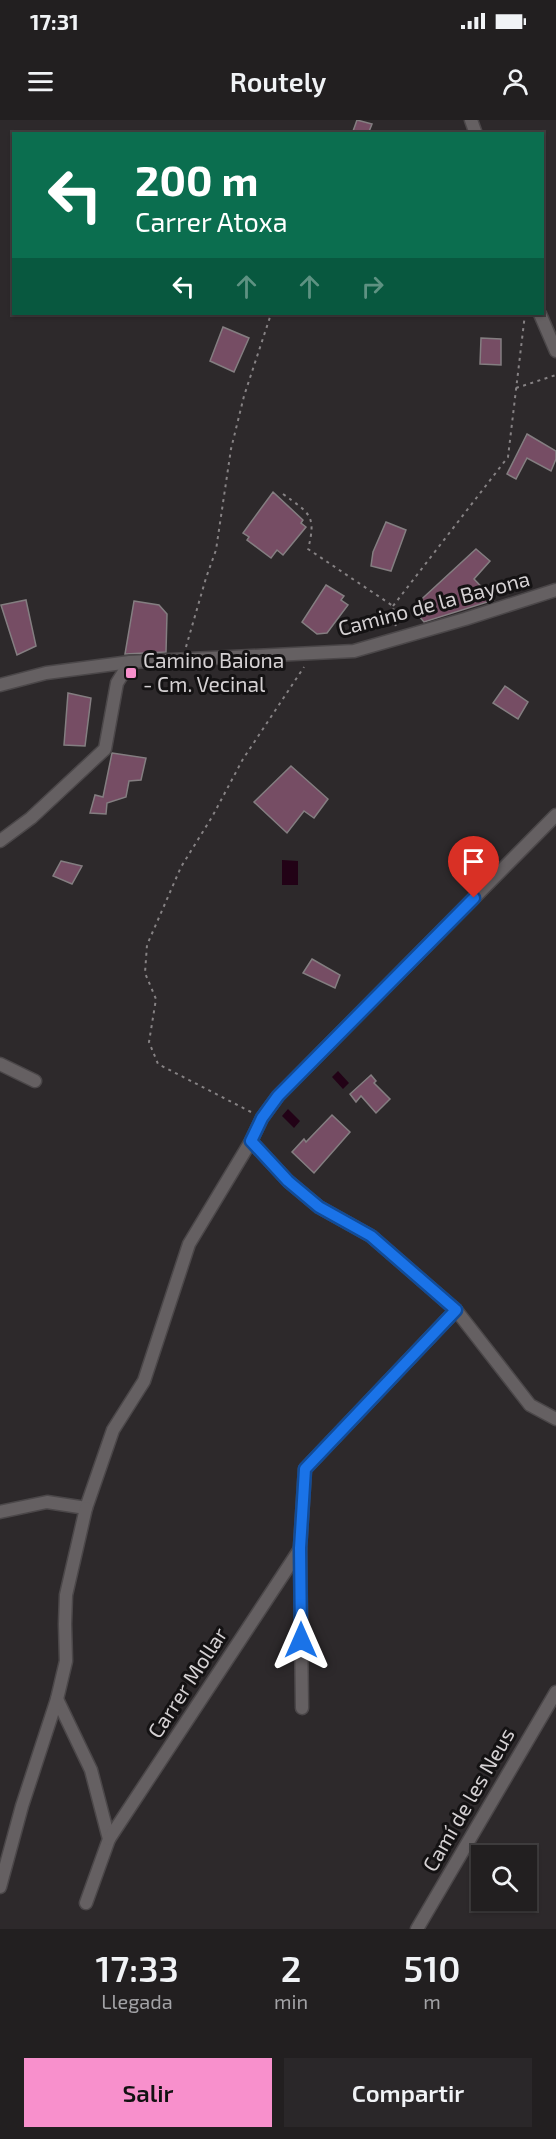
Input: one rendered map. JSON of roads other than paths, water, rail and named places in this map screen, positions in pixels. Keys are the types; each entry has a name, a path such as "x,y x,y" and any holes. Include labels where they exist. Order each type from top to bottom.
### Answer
{"street":[{"path":"540,315 556,351"},
{"name":"Camino de la Bayona","path":"0,686 46,673 130,662 354,651 556,590"},
{"path":"0,841 32,818 105,749 117,683 130,662"},
{"path":"0,1887 22,1806 57,1699 66,1660 64,1624 66,1595 86,1508 113,1430 144,1381 189,1244 251,1141 262,1118 278,1096 556,815"},
{"path":"0,1064 35,1081"},
{"path":"251,1141 288,1181 319,1207 371,1236 456,1310 530,1406 556,1419"},
{"path":"302,1708 300,1548 305,1469 456,1310"},
{"path":"0,1512 47,1502 86,1508"},
{"name":"Carrer Mollar","path":"86,1903 109,1839 300,1548"},
{"name":"Camí de les Neus","path":"417,1929 556,1692"},
{"path":"57,1699 91,1770 109,1839"}],"place":[{"name":"Camino Baiona - Cm. Vecinal","path":"131,673"}]}
